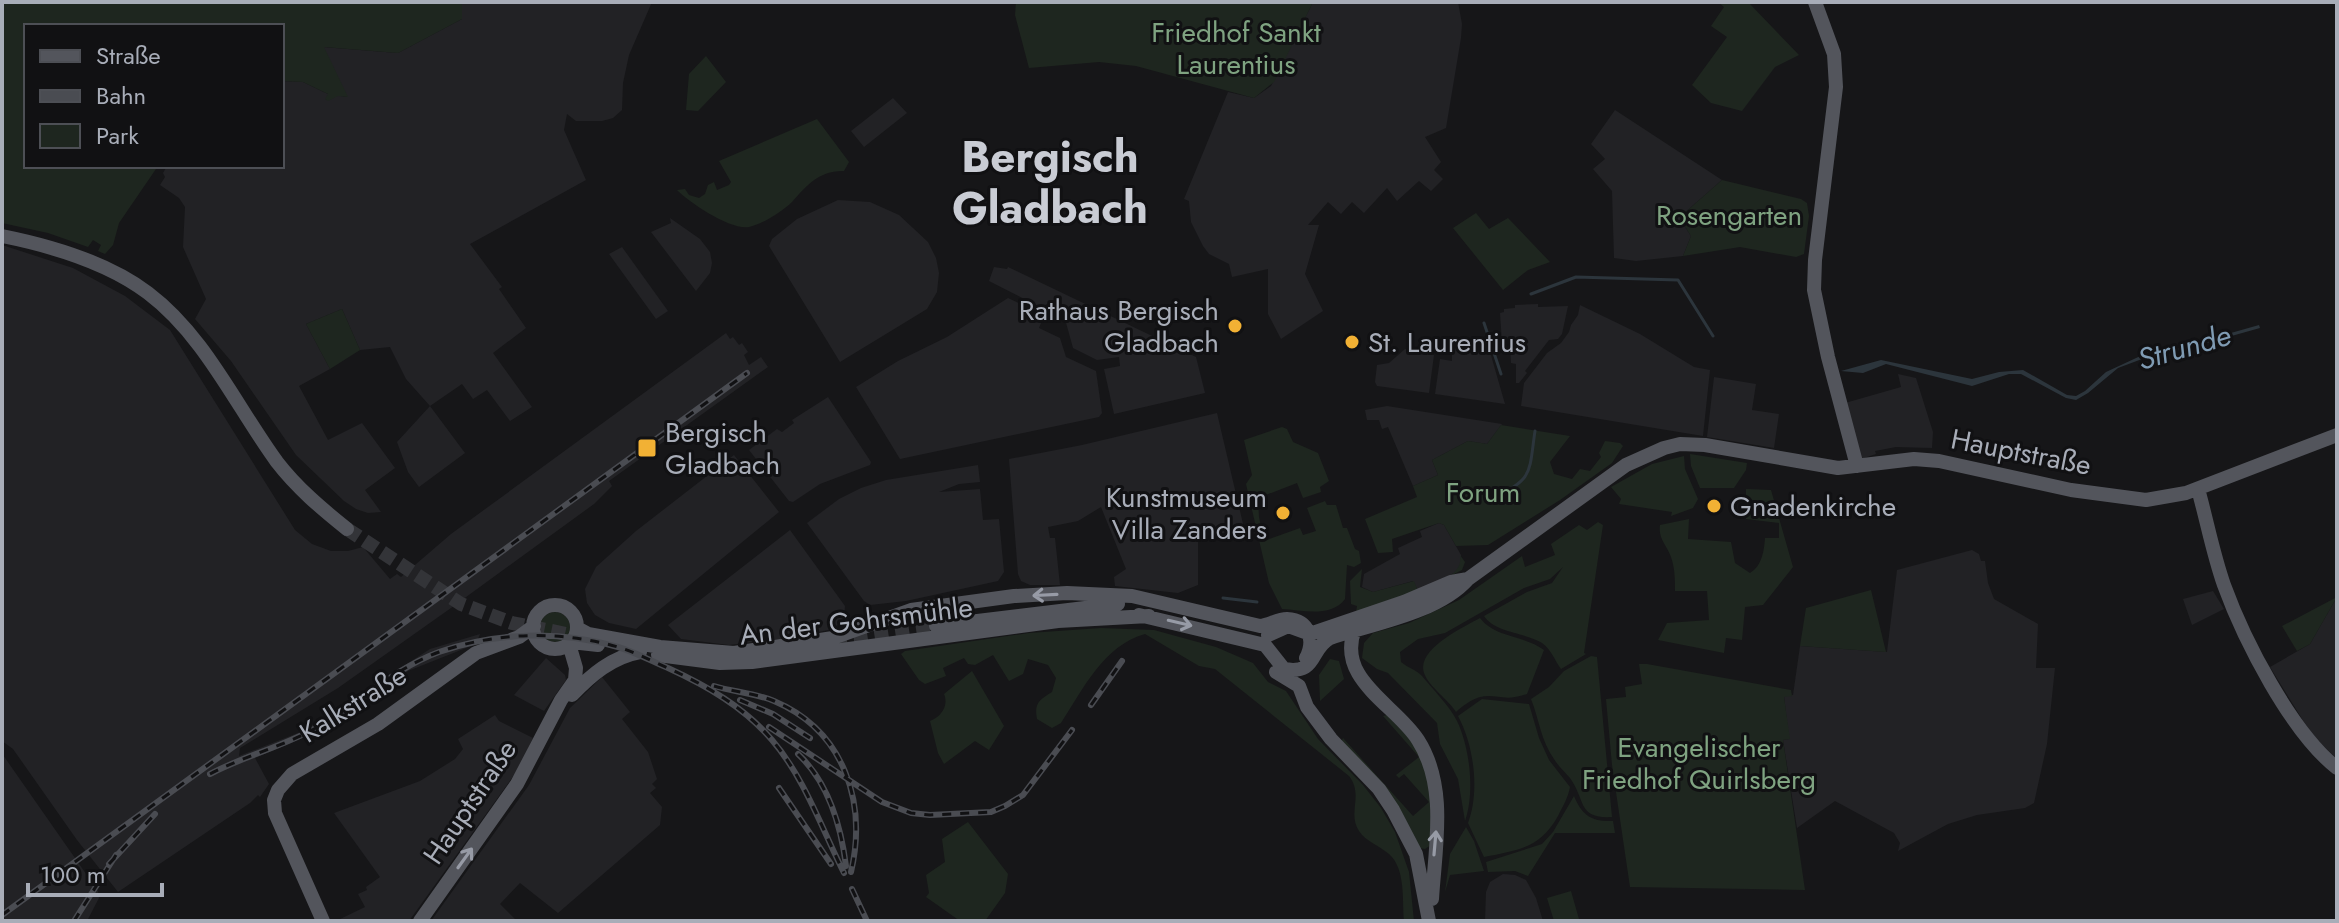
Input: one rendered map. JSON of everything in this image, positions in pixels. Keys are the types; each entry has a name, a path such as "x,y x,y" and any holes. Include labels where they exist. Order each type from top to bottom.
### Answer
{"main road":[{"path":"1815,2 1834,54 1836,78 1814,290 1857,466"},
{"path":"2,236 89,261 149,294 189,332 264,444 297,486 347,529"},
{"name":"Hauptstraße","path":"1468,579 1626,465 1664,448 1686,444 1826,467 1914,459 1939,461 2048,486 2133,500 2166,498 2198,489 2337,435"},
{"path":"2198,489 2223,583 2238,620 2295,724 2308,742 2337,768"},
{"path":"1312,635 1334,618 1366,616 1451,582 1468,579"},
{"path":"1268,639 1289,619 1312,635 1330,638 1428,605 1456,592 1468,579"},
{"name":"An der Gohrsmühle","path":"572,638 588,634 639,644 734,653 833,638 911,610 1014,596 1067,593 1132,596 1260,626 1268,639"},
{"path":"936,626 1109,603 1174,608"},
{"path":"555,605 572,612 572,638 555,648 542,644 535,635 534,626 541,610 555,605"},
{"path":"1088,607 1268,639"},
{"name":"An der Gohrsmühle","path":"572,638 698,661 739,663 1058,621 1149,616"},
{"path":"872,623 884,644"},
{"name":"Kalkstraße","path":"323,921 281,829 274,800 282,782 381,723 481,650 519,637 534,626"},
{"path":"1355,629 1352,637 1353,661 1363,683 1406,723 1429,762 1437,798 1437,822 1428,921"},
{"path":"1268,639 1284,669 1303,669 1313,660 1312,635"},
{"name":"Hauptstraße","path":"420,921 517,784 576,678 572,638"},
{"path":"1268,639 1273,670 1299,686 1307,707 1331,739 1379,789 1406,834 1428,921"},
{"name":"Kalkstraße","path":"468,659 526,644 542,644"},
{"name":"Hauptstraße","path":"558,709 600,670 622,657 640,652"},
{"path":"1303,669 1317,720"}],"shaded area":[{"path":"462,2 652,2 629,55 623,83 622,110 613,118 602,121 576,121 567,114 564,130 586,180 470,244 502,287 499,289 526,328 493,353 532,407 510,421 487,390 473,399 462,384 430,406 406,379 390,347 360,350 342,309 306,324 330,369 299,386 328,440 362,423 395,468 365,490 381,512 368,513 344,501 296,455 231,361 195,319 206,299 183,247 185,207 179,198 160,185 165,177 163,173 166,168 284,168 284,81 303,82 328,94 347,97 323,47 398,53 462,19"},
{"path":"1313,2 1458,2 1461,38 1446,128 1425,137 1441,162 1434,170 1443,179 1431,191 1419,181 1397,201 1387,188 1364,213 1352,202 1341,214 1328,202 1308,225 1319,225 1305,274 1323,311 1281,339 1268,314 1268,269 1232,277 1229,264 1209,254 1203,246 1191,222 1189,201 1184,199 1228,92 1254,98 1271,86"},
{"path":"893,98 907,113 864,147 851,131"},
{"path":"1615,110 1722,180 1681,216 1691,236 1683,256 1636,261 1614,258 1612,191 1593,169 1605,159 1591,144"},
{"path":"838,200 870,202 899,215 928,242 939,273 937,292 927,309 840,362 769,246 772,239 797,219"},
{"path":"670,218 700,239 710,252 710,273 696,291 651,232 671,223"},
{"path":"2,245 73,268 125,296 170,330 295,530 312,544 331,551 363,547 390,579 397,574 401,577 451,534 726,333 739,345 742,343 748,352 744,355 749,365 761,357 768,367 609,481 612,486 594,504 451,608 338,688 240,748 239,756 303,731 430,649 480,634 476,644 408,671 317,732 255,758 269,784 260,797 258,795 118,892 13,749 2,741"},
{"path":"622,247 668,311 656,319 609,254"},
{"path":"994,267 1008,267 1196,357 1205,393 1114,414 1104,369 1120,366 1119,357 1097,360 1073,348 1065,319 1069,309 1066,308 1062,318 989,281"},
{"path":"1008,298 1043,318 1039,328 1060,338 1066,357 1096,371 1102,413 1099,417 900,459 856,387 898,361 947,337"},
{"path":"1538,304 1538,307 1568,306 1562,334 1558,339 1549,340 1525,371 1527,373 1516,383 1516,364 1511,363 1510,345 1502,343 1500,313 1504,309 1515,308 1515,305"},
{"path":"1580,305 1640,334 1694,367 1710,370 1703,436 1521,406 1524,383 1547,353 1561,343 1569,332"},
{"path":"1486,338 1505,404 1435,394 1440,359 1452,361 1452,349 1468,343 1468,339"},
{"path":"1405,349 1434,355 1429,393 1377,386 1377,365 1389,363"},
{"path":"1898,374 1916,378 1933,432 1932,448 1896,447 1875,451 1876,454 1861,459 1845,403 1901,387"},
{"path":"1714,377 1756,384 1752,410 1779,414 1774,448 1707,437"},
{"path":"828,397 871,462 870,465 820,484 793,502 789,501 749,450 777,429 782,432 794,423 792,420"},
{"path":"430,406 465,453 419,487 408,472 397,442"},
{"path":"1387,406 1502,424 1487,444 1468,441 1432,460 1438,475 1413,486 1388,427 1382,429 1379,420 1367,420 1365,410"},
{"path":"1217,413 1244,528 1198,539 1198,585 1178,593 1115,586 1114,577 1126,569 1101,507 1078,521 1048,527 1050,538 1055,538 1060,585 1030,585 1021,581 1009,459"},
{"path":"734,455 779,512 636,629 609,623 595,615 587,603 585,589 596,567 636,531"},
{"path":"978,465 980,482 959,484 939,492 980,489 983,520 999,519 1004,572 998,581 906,601 870,605 807,523 839,499 861,488 886,480"},
{"path":"1439,523 1444,525 1461,555 1461,565 1456,572 1418,591 1413,581 1373,592 1362,587 1364,574 1400,554 1398,548 1422,537 1420,531"},
{"path":"790,530 845,606 840,624 796,637 729,645 681,639 668,625"},
{"path":"1972,550 1979,554 1981,561 1985,561 1994,599 2038,624 2036,668 2055,668 2047,744 2034,803 2025,808 1977,815 1948,824 1898,851 1900,843 1894,833 1835,801 1797,828 1783,740 1789,739 1784,696 1793,695 1800,646 1887,652 1897,570"},
{"path":"2213,591 2224,609 2192,625 2183,599"},
{"path":"2337,597 2337,759 2312,735 2270,667 2310,644"},
{"path":"546,658 565,675 566,680 544,711 514,695"},
{"path":"602,677 630,712 622,719 648,752 657,779 652,784 656,788 650,793 662,807 660,825 558,913 520,883 500,904 517,921 431,921 529,785 570,708"},
{"path":"495,715 499,721 533,738 517,771 409,921 336,921 365,907 358,894 380,877 334,813 420,781 455,759 463,749 458,739"},
{"path":"3,755 98,891 99,898 87,921 2,921"},
{"path":"1503,874 1526,880 1543,921 1485,921 1486,892 1490,882"}],"green space":[{"path":"2,2 462,2 462,19 398,53 324,47 348,97 338,96 328,101 325,99 328,94 303,82 284,81 284,24 24,24 24,168 157,168 119,223 113,245 105,254 98,251 101,245 93,240 88,247 48,233 2,223"},
{"name":"Friedhof Sankt Laurentius","path":"1016,2 1313,2 1274,82 1254,98 1136,66 1099,62 1029,68 1015,15"},
{"path":"1718,2 1748,2 1799,55 1775,67 1742,111 1711,103 1692,85 1727,37 1711,26 1724,7"},
{"path":"706,56 726,82 698,111 686,110 689,74"},
{"path":"817,119 849,162 844,171 828,173 815,180 788,206 766,221 749,227 732,224 700,208 677,190 685,189 689,195 699,198 714,182 717,190 729,185 731,182 719,161"},
{"name":"Rosengarten","path":"1722,180 1807,203 1809,216 1804,254 1796,257 1740,247 1683,256 1691,236 1681,216"},
{"path":"1476,213 1489,229 1508,218 1550,262 1528,270 1503,290 1453,228"},
{"path":"342,309 360,350 330,369 306,324"},
{"name":"Forum","path":"1501,425 1570,436 1550,462 1554,474 1572,479 1580,469 1590,471 1601,457 1599,453 1605,441 1623,446 1612,463 1488,545 1456,546 1444,525 1439,523 1392,539 1393,552 1378,553 1365,519 1417,497 1413,486 1438,475 1432,460 1468,441 1487,444"},
{"path":"1282,427 1287,429 1293,442 1318,453 1329,481 1320,487 1321,492 1303,498 1297,483 1258,498 1264,541 1300,528 1303,535 1316,531 1307,508 1325,501 1327,505 1336,505 1343,528 1347,528 1355,549 1359,551 1361,563 1354,567 1347,565 1345,599 1332,609 1282,609 1269,583 1246,484 1252,475 1244,440"},
{"path":"1690,454 1747,463 1746,470 1734,488 1700,488 1691,466"},
{"path":"1684,456 1685,469 1698,499 1693,508 1671,516 1672,512 1619,504 1621,499 1611,487 1652,464"},
{"path":"1746,489 1771,490 1793,567 1763,605 1745,607 1742,640 1726,638 1724,653 1658,640 1667,623 1709,620 1707,591 1675,591 1673,565 1660,525 1689,519 1688,539 1731,542 1735,563 1750,573 1760,562 1765,538 1779,538 1779,523 1746,519"},
{"path":"1598,522 1603,525 1586,654 1561,669 1542,643 1495,626 1484,616 1527,592 1552,583 1563,567 1550,579 1524,588 1445,633 1418,639 1400,652 1401,662 1422,676 1457,721 1468,757 1470,797 1465,821 1458,779 1440,744 1437,723 1388,673 1362,658 1364,643 1373,633 1409,623 1459,600 1522,556 1525,567 1555,555 1551,544 1579,525 1587,530"},
{"path":"1460,555 1465,562 1462,570 1448,577 1457,568"},
{"path":"1362,569 1360,587 1373,592 1414,581 1418,591 1432,585 1411,596 1356,613 1357,606 1351,604 1350,581"},
{"path":"1871,590 1886,652 1800,646 1806,608"},
{"path":"2337,597 2310,644 2297,651 2282,626"},
{"path":"555,612 561,613 569,621 569,633 561,641 555,642 549,641 541,633 540,627 541,621 549,613"},
{"path":"1480,618 1486,625 1502,633 1544,650 1527,694 1477,698 1456,712 1426,678 1423,664 1434,647"},
{"path":"1101,628 1154,630 1216,647 1253,663 1268,682 1286,691 1318,739 1363,785 1395,832 1409,872 1414,921 1404,921 1402,885 1394,860 1359,831 1354,817 1355,790 1349,776 1215,669 1199,666 1145,634 1117,648 1106,658 1061,723 1052,728 1037,719 1036,714 1038,702 1052,692 1056,678 1048,665 1028,659 1023,674 1009,681 993,655 975,665 968,664 964,658 943,668 946,676 925,684 901,654 1029,633"},
{"path":"1591,656 1597,657 1612,817 1593,815 1584,806 1575,786 1546,745 1531,699 1549,687 1564,671"},
{"path":"1330,659 1339,661 1344,679 1320,701 1319,675"},
{"name":"Evangelischer Friedhof Quirlsberg","path":"1639,664 1791,690 1792,696 1784,697 1790,739 1783,740 1805,890 1630,887 1612,765 1606,699 1626,697 1625,687 1642,684"},
{"path":"972,671 1004,726 989,750 975,741 944,764 930,721 943,710 944,694"},
{"path":"1482,699 1529,704 1549,760 1570,787 1558,816 1544,835 1527,846 1484,857 1468,823 1474,797 1474,769 1458,716"},
{"path":"1387,715 1420,750 1432,789 1431,845 1425,849 1419,848 1341,742 1343,738 1413,816 1429,802 1404,774 1399,778 1396,775 1419,757 1383,716"},
{"path":"1574,796 1588,816 1613,821 1615,833 1555,833 1528,876 1515,871 1488,872 1486,862 1542,844 1553,832"},
{"path":"968,822 1008,874 1005,893 985,921 960,921 926,897 929,893 926,875 945,862 942,839"},
{"path":"1466,827 1484,871 1450,875 1445,892 1450,854"},
{"path":"1571,891 1579,919 1554,921 1547,898"}],"water":[{"path":"2259,325 2260,328 2150,356 2118,368 2076,400 2066,398 2021,374 2009,374 1972,386 1886,364 1863,373 1841,371 1881,360 1972,379 2023,370 2067,395 2076,396 2106,372 2149,352 2178,348"}],"waterway":[{"name":"Strunde","path":"1531,294 1576,277 1678,280 1713,336"},
{"name":"Strunde","path":"1484,323 1501,374"},
{"name":"Strunde","path":"1494,497 1516,485 1527,473 1535,431"},
{"name":"Strunde","path":"1223,598 1257,602"}],"tunnel":[{"path":"347,529 461,604 512,623 591,639"},
{"path":"833,642 936,626"}],"railway":[{"path":"2,915 747,373"},
{"path":"210,774 308,732 407,667 439,652 505,637 574,638 637,654 711,690 749,717 772,740 794,770 844,873"},
{"path":"1091,705 1122,661"},
{"path":"714,686 774,701 798,714 834,750 845,772 856,820 851,872"},
{"path":"740,700 773,714 810,738"},
{"path":"769,727 882,802 911,813 930,815 991,812 1005,806 1023,795 1072,730"},
{"path":"798,754 825,791 841,836 846,866"},
{"path":"779,788 831,864"},
{"path":"109,864 155,814"},
{"path":"74,921 116,855"},
{"path":"852,889 867,921"}],"place":[{"name":"Rathaus Bergisch Gladbach","path":"1235,326"},
{"name":"St. Laurentius","path":"1352,342"},
{"name":"Bergisch Gladbach","path":"647,448"},
{"name":"Gnadenkirche","path":"1714,506"},
{"name":"Kunstmuseum Villa Zanders","path":"1283,513"}],"district":[{"name":"Bergisch Gladbach","path":"1050,182"}]}
